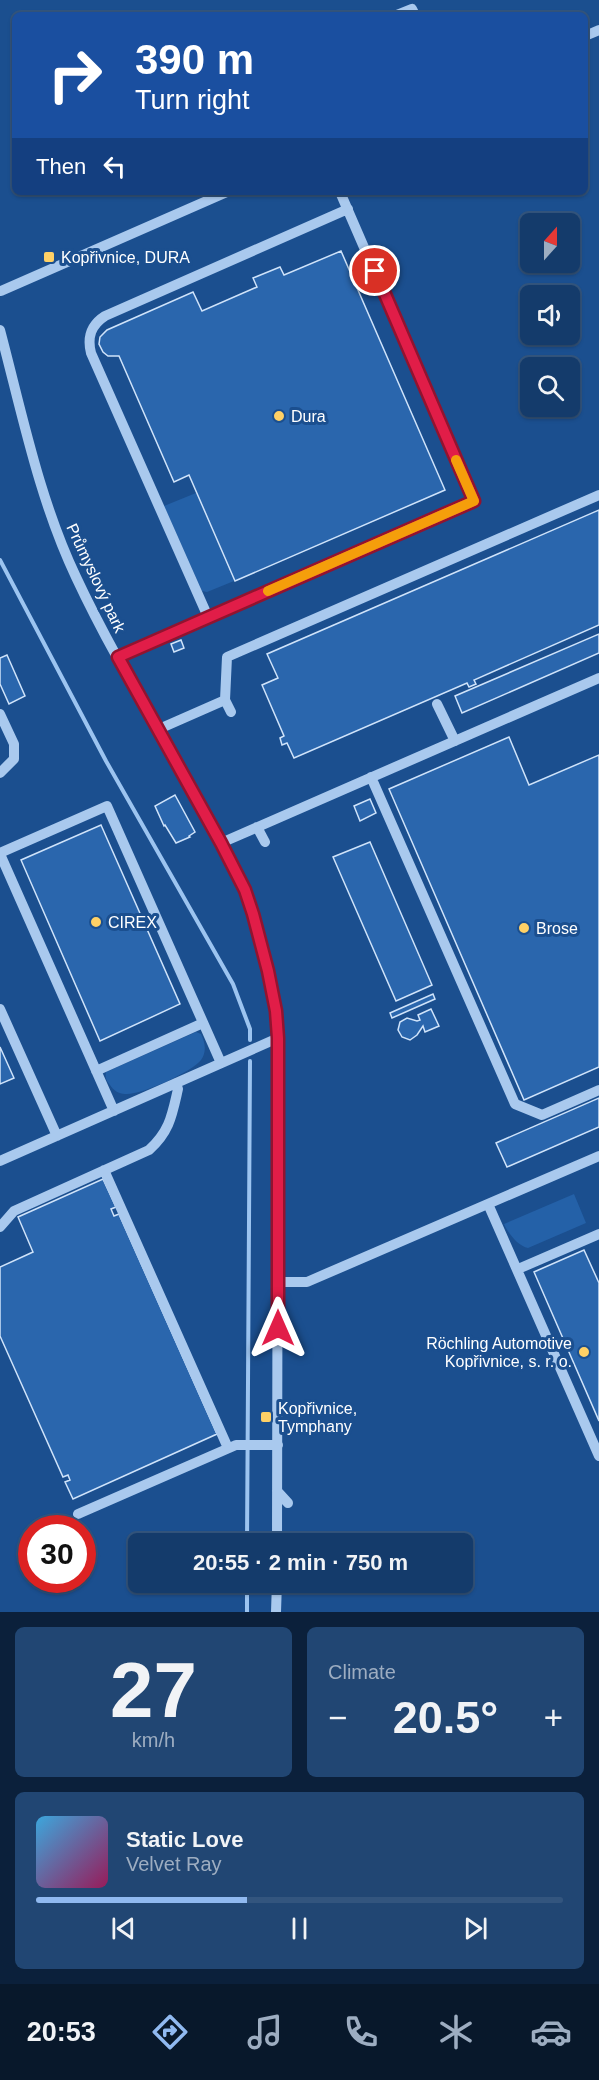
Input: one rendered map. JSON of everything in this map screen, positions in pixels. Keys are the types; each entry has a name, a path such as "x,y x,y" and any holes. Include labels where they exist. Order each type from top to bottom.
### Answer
{"street":[{"path":"0,294 220,195"},
{"path":"118,657 474,501 341,195"},
{"path":"208,617 91,353 89,339 91,331 105,316 348,209"},
{"name":"Průmyslový park","path":"0,330 31,450 57,535 75,576 245,890 256,922 273,995 278,1038 277,1533"},
{"path":"231,712 225,700 227,657 599,495"},
{"path":"221,843 599,678"},
{"path":"159,729 225,700"},
{"path":"437,704 455,741"},
{"path":"0,714 14,744 14,759 0,773"},
{"path":"371,777 515,1104 542,1115 599,1090"},
{"path":"114,1111 0,854 107,806 221,1063"},
{"path":"257,827 265,842"},
{"path":"0,1009 57,1136"},
{"path":"96,1071 203,1023"},
{"path":"0,1161 278,1038"},
{"path":"0,1227 14,1211 149,1150 168,1128 178,1089 176,1083"},
{"path":"278,1282 307,1282 599,1156"},
{"path":"104,1170 228,1448"},
{"path":"488,1204 599,1456"},
{"path":"518,1269 599,1234"},
{"path":"78,1514 236,1445 278,1445"},
{"path":"277,1491 288,1503"},
{"path":"276,1612 277,1593"}],"shaded area":[{"path":"196,493 234,581 207,592 202,591 164,506"},
{"path":"196,1032 201,1034 204,1040 205,1050 201,1060 187,1071 132,1094 121,1093 111,1087 106,1072"},
{"path":"574,1194 586,1223 528,1248 514,1239 504,1224"}],"building":[{"name":"Dura","path":"341,251 445,490 235,581 189,475 174,482 119,356 108,356 103,352 99,344 100,337 107,330 193,292 202,311 257,287 253,278 280,267 284,275"},
{"path":"599,510 599,625 474,680 476,684 469,687 467,683 294,758 287,743 282,745 280,738 284,736 262,685 278,678 267,654"},
{"path":"599,634 599,653 462,713 455,696"},
{"path":"181,640 184,648 174,652 171,644"},
{"path":"7,655 25,696 9,704 0,684 0,658"},
{"name":"Brose","path":"509,737 529,785 599,755 599,1067 524,1100 389,789"},
{"path":"175,795 195,832 190,837 176,843 164,826 155,806"},
{"path":"370,799 376,813 360,821 354,806"},
{"name":"CIREX","path":"101,825 180,1004 100,1041 21,860"},
{"path":"370,842 432,985 396,1001 333,857"},
{"path":"433,994 435,999 392,1018 390,1013"},
{"path":"431,1009 439,1026 425,1032 423,1026 410,1040 402,1037 398,1030 400,1022 407,1018 420,1020 418,1015"},
{"path":"0,1047 14,1078 0,1084"},
{"path":"599,1098 599,1127 507,1167 496,1143"},
{"path":"103,1179 116,1207 111,1209 114,1216 119,1214 217,1434 73,1499 65,1482 70,1480 68,1475 63,1477 0,1336 0,1267 33,1252 18,1217"},
{"name":"Röchling Automotive Kopřivnice, s. r. o.","path":"584,1250 599,1283 599,1421 534,1272"}],"waterway":[{"path":"0,560 106,761 233,984 250,1029 250,1040"},
{"path":"247,1533 250,1061"},
{"path":"247,1593 247,1612"}],"slow traffic":[{"path":"268,591 474,501 456,460"}],"place":[{"name":"Kopřivnice, DURA","path":"49,257"},
{"name":"Dura","path":"279,416"},
{"name":"CIREX","path":"96,922"},
{"name":"Brose","path":"524,928"},
{"name":"Röchling Automotive Kopřivnice, s. r. o.","path":"584,1352"},
{"name":"Kopřivnice, Tymphany","path":"266,1417"}],"route":[{"path":"278,1328 278,1038 276,1011 260,938 245,890 118,657 474,501 375,271"}]}
